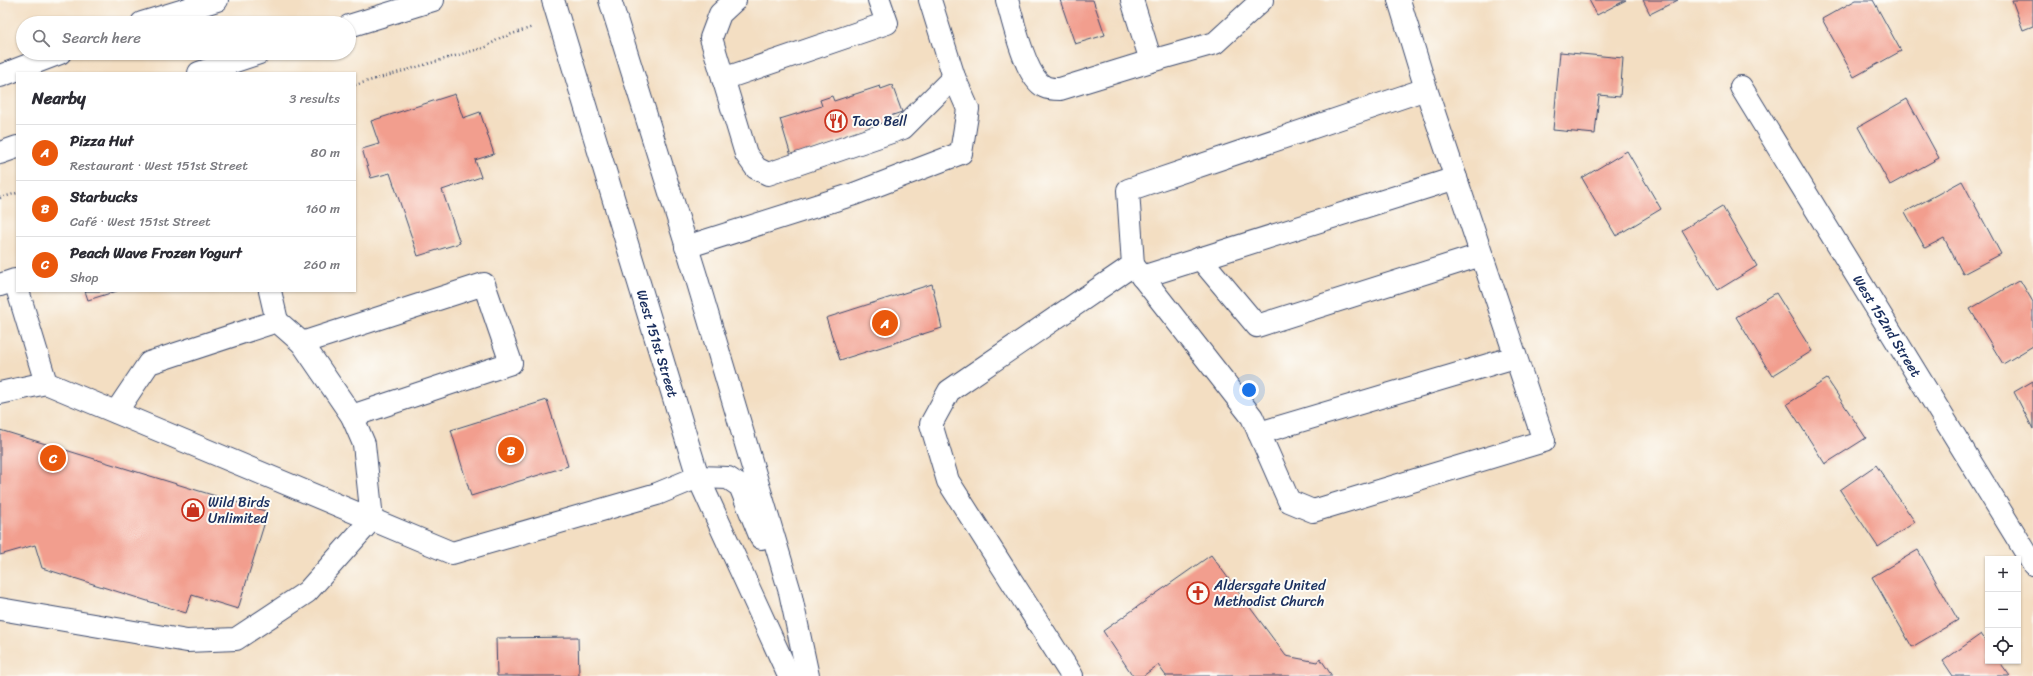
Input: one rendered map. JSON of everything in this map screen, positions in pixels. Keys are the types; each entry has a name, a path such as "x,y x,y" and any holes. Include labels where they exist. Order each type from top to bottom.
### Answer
{"main road":[{"path":"164,16 215,0"},
{"path":"356,24 433,0"},
{"name":"West 151st Street","path":"553,0 698,477 789,676"},
{"path":"610,0 790,592 808,676"},
{"path":"735,0 720,14 711,38 746,154 756,168 768,174 903,128 954,77"},
{"path":"723,78 887,23 879,0"},
{"path":"686,247 854,194 961,153 968,109 954,77 930,0"},
{"path":"1007,0 1033,77 1045,87 1060,89 1215,43 1262,0"},
{"path":"1132,0 1151,61"},
{"path":"1399,0 1426,89 1544,442 1313,511 1289,501 1252,417 1138,271 1128,190 1426,89"},
{"path":"0,76 42,60"},
{"path":"202,72 238,60"},
{"name":"West 152nd Street","path":"1741,87 2033,564"},
{"path":"0,153 16,147"},
{"path":"1072,676 948,482 931,424 949,391 1138,271 1200,258 1456,178"},
{"path":"1200,258 1257,326 1481,255"},
{"path":"0,285 15,280 16,284"},
{"path":"302,343 484,284 511,363 352,416"},
{"path":"18,292 46,383"},
{"path":"0,609 187,641 236,638 307,592 372,519 364,444 352,416 302,343 277,321 270,292"},
{"path":"116,412 149,363 277,321"},
{"path":"1259,433 1515,357"},
{"path":"0,393 46,383 452,553 657,494 698,477 728,478 740,486 799,636"}],"path":[{"path":"356,85 486,47 500,38"},
{"path":"0,198 16,193"}],"building":[{"path":"1060,0 1093,0 1105,35 1075,44"},
{"path":"1589,0 1626,0 1597,15"},
{"path":"1643,0 1678,0 1650,14"},
{"path":"1856,0 1873,0 1901,51 1854,77 1822,19"},
{"path":"2012,0 2033,0 2033,26 2023,30"},
{"path":"1560,52 1623,58 1620,97 1599,95 1595,134 1553,130"},
{"name":"Taco Bell","path":"892,85 902,112 890,116 892,123 791,156 780,119 822,106 820,100 832,96 834,101 880,86 881,89"},
{"path":"455,94 463,118 480,112 494,154 475,160 481,177 442,190 460,243 418,256 390,173 371,178 362,149 379,144 371,121"},
{"path":"1907,99 1939,158 1890,185 1858,127"},
{"path":"1627,151 1661,209 1616,236 1582,178"},
{"path":"1962,181 2001,254 1963,274 1944,238 1925,248 1905,212"},
{"path":"1722,206 1757,266 1718,290 1682,230"},
{"path":"2020,280 2033,302 2033,346 2003,364 1970,309"},
{"path":"932,284 942,328 840,360 826,318"},
{"path":"85,292 114,292 88,300"},
{"path":"1776,293 1812,351 1772,376 1736,317"},
{"path":"1827,379 1866,438 1825,464 1787,404"},
{"path":"2033,381 2033,429 2014,392"},
{"path":"547,400 568,466 471,496 451,430"},
{"path":"0,430 268,512 238,609 192,595 186,613 42,568 35,545 0,555"},
{"path":"1876,465 1915,522 1878,547 1840,490"},
{"path":"1918,550 1958,620 1912,647 1872,577"},
{"name":"Aldersgate United Methodist Church","path":"1211,555 1286,656 1317,662 1320,658 1332,676 1166,676 1158,665 1143,676 1133,676 1103,631"},
{"path":"1981,634 1985,640 1985,664 2001,664 2010,676 1953,676 1943,661"},
{"path":"578,637 579,676 497,676 496,638"}],"place":[{"name":"Taco Bell","path":"836,121"},
{"name":"Pizza Hut","path":"885,323"},
{"name":"Starbucks","path":"511,450"},
{"name":"Peach Wave Frozen Yogurt","path":"53,458"},
{"name":"Wild Birds Unlimited","path":"193,510"},
{"name":"Aldersgate United Methodist Church","path":"1198,593"}]}
